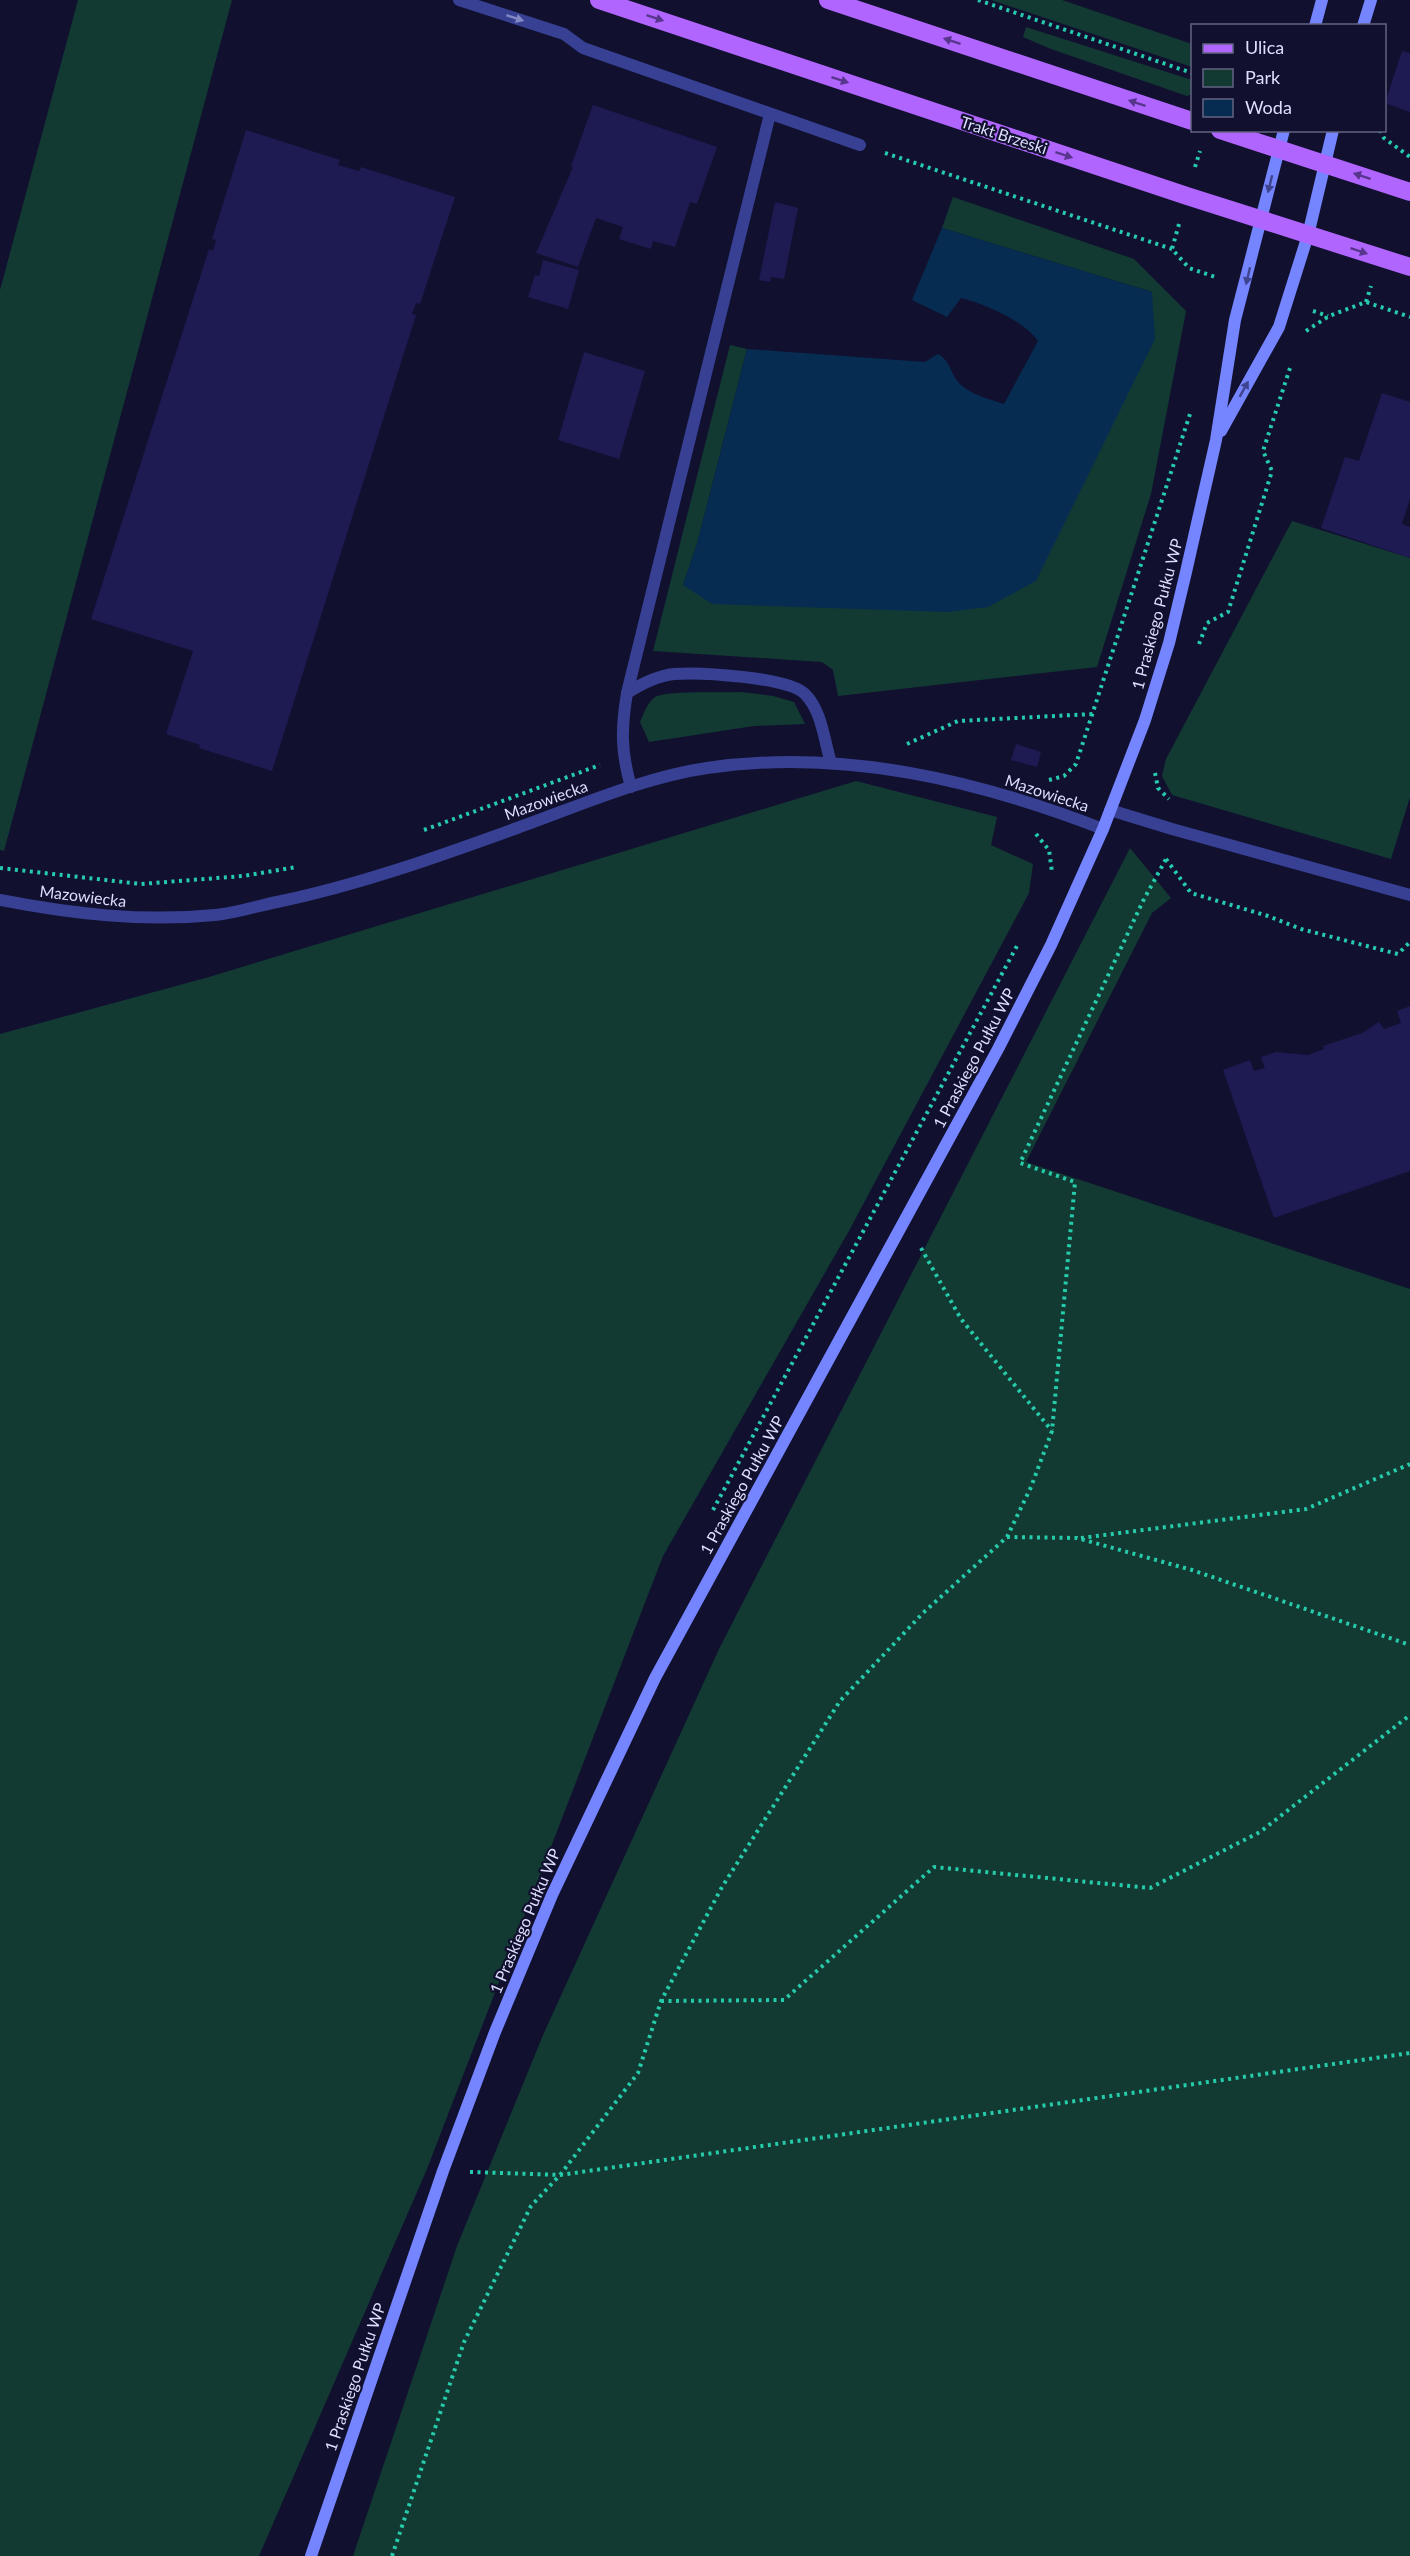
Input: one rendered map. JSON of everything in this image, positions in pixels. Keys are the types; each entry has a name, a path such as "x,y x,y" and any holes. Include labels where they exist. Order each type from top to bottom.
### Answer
{"main road":[{"name":"Trakt Brzeski","path":"599,0 1410,267"},
{"path":"828,0 1191,121"},
{"path":"1226,132 1410,192"}],"street":[{"path":"459,0 564,34 583,48 860,145"},
{"path":"1316,24 1322,0"},
{"path":"1364,24 1371,0"},
{"path":"632,787 623,756 622,724 627,693 770,114"},
{"name":"1 Praskiego Pułku WP","path":"311,2556 442,2171 495,2032 552,1894 655,1678 905,1221 1046,955 1103,829 1145,720 1169,643 1216,440 1235,320 1283,132"},
{"name":"1 Praskiego Pułku WP","path":"1216,440 1279,327 1308,234 1332,132"},
{"path":"627,693 654,678 674,674 760,678 783,683 803,692 815,706 831,763"},
{"name":"Mazowiecka","path":"0,900 62,912 139,919 218,915 308,896 391,873 632,787 705,768 766,762 831,763 889,769 950,781 1062,813 1103,829"},
{"path":"1110,810 1172,830 1410,895"}],"path":[{"path":"978,0 1191,73"},
{"path":"1381,132 1384,138 1410,157"},
{"path":"860,145 1172,249"},
{"path":"1302,334 1329,316 1366,302 1410,317"},
{"path":"1195,654 1206,622 1228,612 1272,471 1263,451 1295,355"},
{"path":"1038,778 1048,780 1064,776 1076,764 1191,411"},
{"path":"904,746 958,721 1093,714"},
{"path":"392,2556 464,2342 531,2206 560,2175 638,2073 661,2001 722,1887 840,1701 923,1613 1007,1537 1030,1487 1052,1431 1075,1182 1020,1163 1143,901 1166,859 1179,804 1170,800 1158,788 1154,770"},
{"path":"1166,859 1191,893 1268,916 1300,929 1398,954 1410,942"},
{"path":"905,1221 961,1319 1052,1431"},
{"path":"1007,1537 1077,1538 1306,1509 1410,1464"},
{"path":"1077,1538 1192,1570 1410,1645"},
{"path":"661,2001 784,2000 934,1867 1150,1888 1260,1832 1410,1715"},
{"path":"442,2171 560,2175 1410,2053"}],"green space":[{"path":"78,0 232,0 4,851 0,850 0,290"},
{"path":"991,0 1062,0 1191,44 1191,67"},
{"path":"1026,27 1191,80 1191,94 1187,96 1051,49 1023,37"},
{"path":"953,197 1134,259 1186,311 1151,494 1097,667 838,696 833,670 822,662 653,651 730,345 747,349 697,544 683,585 948,612 1152,292 942,228"},
{"path":"1292,521 1410,558 1410,797 1391,859 1172,795 1162,776 1166,759"},
{"path":"742,692 773,696 794,702 805,724 754,726 649,742 640,722 650,702 661,695"},
{"path":"856,781 997,817 991,845 1033,864 1029,893 850,1229 663,1556 427,2169 259,2556 0,2556 0,1034 209,977"},
{"path":"1130,848 1171,898 1152,913 1026,1162 1410,1289 1410,2556 353,2556 457,2246 543,2035 719,1649"}],"water":[{"path":"942,228 1152,292 1155,339 1036,581 988,607 948,612 712,604 683,585 697,544 747,349 925,362 938,354 946,360 964,388 1004,404 1038,341 1014,320 971,301 961,298 947,317 912,300"}],"building":[{"path":"1402,51 1410,53 1410,112 1386,103"},
{"path":"593,105 717,147 697,204 690,202 675,247 653,241 651,249 619,239 623,227 596,218 578,267 536,253 573,167 571,166"},
{"path":"246,130 340,160 338,165 359,171 361,167 455,197 420,304 416,303 412,314 416,315 272,771 199,748 200,745 166,734 193,651 91,619 209,249 213,251 216,240 212,239"},
{"path":"775,202 798,208 784,279 771,277 770,282 759,280"},
{"path":"543,260 579,270 568,309 528,297 535,275 539,276"},
{"path":"584,352 645,371 619,459 558,440"},
{"path":"1382,393 1410,402 1410,499 1402,524 1410,527 1410,558 1321,528 1345,457 1359,461"},
{"path":"1016,744 1041,752 1037,767 1011,760"},
{"path":"1410,1006 1410,1171 1274,1218 1223,1070 1250,1060 1254,1071 1265,1068 1261,1057 1276,1052 1308,1055 1324,1049 1323,1046 1362,1033 1379,1022 1384,1029 1401,1023 1397,1011"}]}
